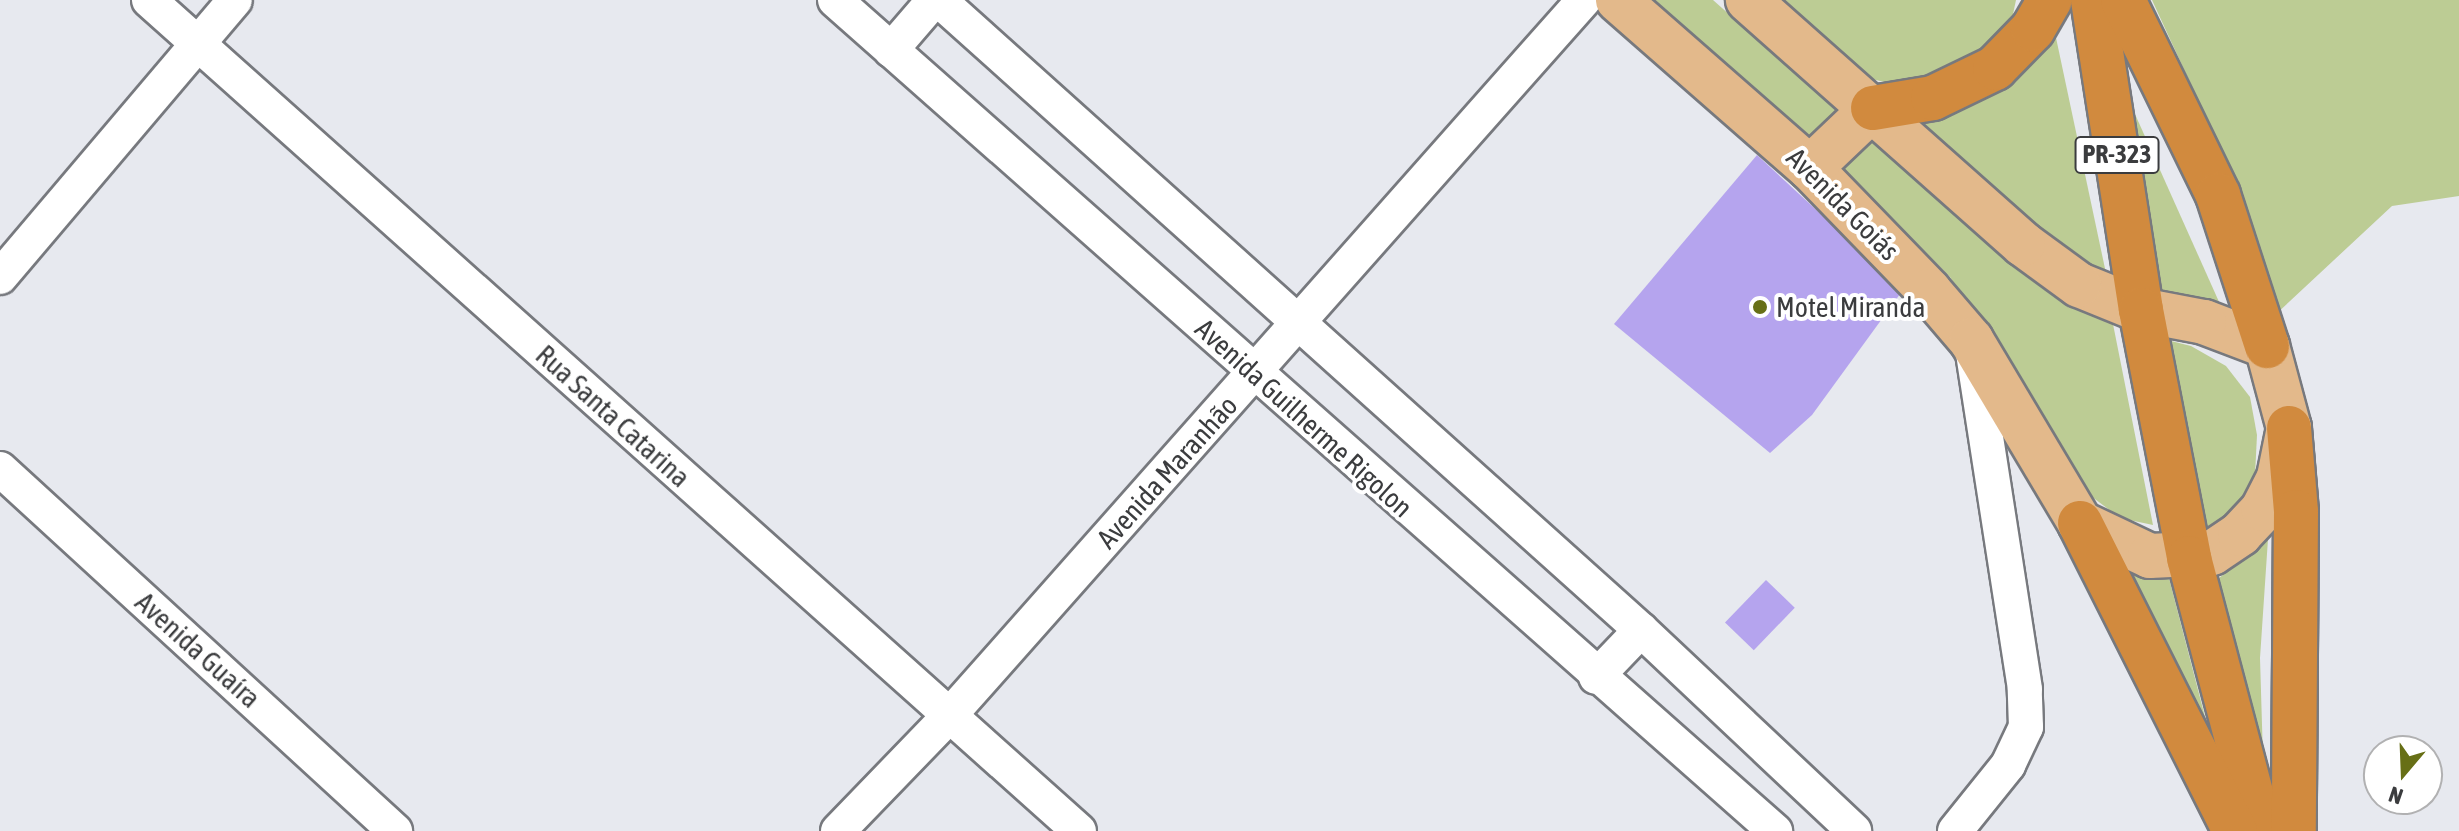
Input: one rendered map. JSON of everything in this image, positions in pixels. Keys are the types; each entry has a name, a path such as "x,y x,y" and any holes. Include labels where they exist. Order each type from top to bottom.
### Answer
{"highway":[{"path":"1873,108 1933,98 1995,68 2033,29 2050,0"},
{"name":"PR-323","path":"2093,0 2141,310 2189,558 2261,831"},
{"path":"2123,0 2218,195 2267,346"},
{"path":"2289,428 2296,512 2294,831"},
{"path":"2080,523 2235,831"}],"main road":[{"name":"Avenida Goiás","path":"1618,0 1810,168 1971,340 2080,523"},
{"path":"1748,0 2023,244 2079,285 2141,310 2204,322 2267,346 2289,428 2279,477 2263,509 2240,534 2212,553 2189,558 2126,549 2080,523"},
{"path":"1810,168 1873,108"}],"street":[{"name":"Rua Santa Catarina","path":"149,0 1079,831"},
{"path":"0,277 235,0"},
{"name":"Avenida Guilherme Rigolon","path":"835,0 1596,677 1775,831"},
{"path":"891,50 936,0 1299,319 1641,630 1854,831"},
{"name":"Avenida Maranhão","path":"838,831 948,717 1584,0"},
{"path":"1955,831 2008,765 2026,727 2025,689 1971,340"},
{"name":"Avenida Guaíra","path":"0,469 395,831"},
{"path":"1596,677 1641,630"}],"green space":[{"path":"1642,0 1713,0 1837,110 1836,128 1806,144"},
{"path":"1778,0 2016,0 2012,19 1967,65 1909,88 1872,79"},
{"path":"2152,0 2459,0 2459,196 2392,206 2275,315 2217,141"},
{"path":"2055,33 2107,278 2048,241 1914,121"},
{"path":"2109,56 2224,313 2154,302"},
{"path":"1869,133 2112,319 2153,525 2120,518 2087,493 1950,277 1838,164"},
{"path":"2159,338 2191,346 2226,366 2250,397 2257,435 2255,475 2235,513 2199,536"},
{"path":"2268,539 2260,658 2264,791 2214,582"},
{"path":"2128,575 2169,578 2211,740"}],"building":[{"name":"Motel Miranda","path":"1757,155 1903,290 1812,415 1770,453 1614,324"},
{"path":"1766,580 1795,608 1754,650 1725,622"}],"place":[{"name":"Motel Miranda","path":"1760,307"}]}
